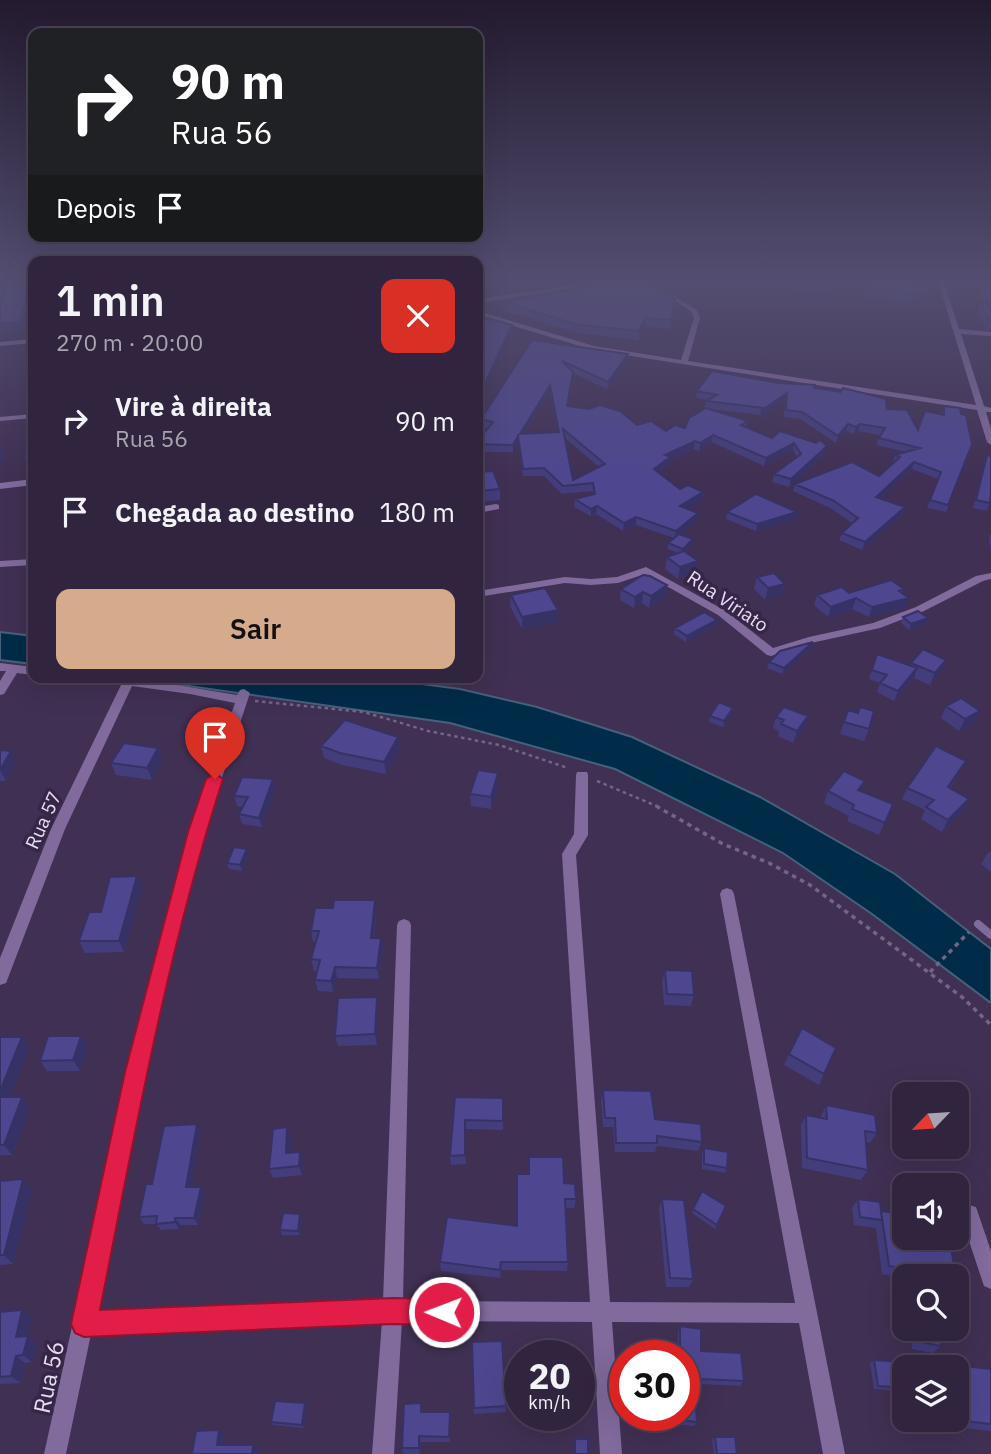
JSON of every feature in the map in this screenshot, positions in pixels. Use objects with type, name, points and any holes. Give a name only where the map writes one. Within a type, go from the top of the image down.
[{"type":"street","points":[[586,346],[991,410]]},
{"type":"street","points":[[684,363],[689,346]]},
{"type":"street","points":[[961,346],[991,442]]},
{"type":"street","points":[[0,419],[28,416]]},
{"type":"street","points":[[0,486],[28,483]]},
{"type":"street","points":[[483,509],[496,507]]},
{"type":"street","points":[[0,565],[28,562]]},
{"type":"street","name":"Rua Viriato","points":[[483,593],[565,580],[618,580],[646,570],[722,613],[771,652],[809,640],[876,626],[920,609],[980,578],[991,576]]},
{"type":"street","points":[[0,691],[6,668],[28,670]]},
{"type":"street","name":"Rua 57","points":[[0,978],[58,829],[128,683]]},
{"type":"street","points":[[143,683],[242,697]]},
{"type":"street","name":"Rua 56","points":[[55,1454],[143,1046],[197,832],[242,697]]},
{"type":"street","points":[[582,775],[581,835],[569,854],[611,1454]]},
{"type":"street","points":[[727,894],[834,1454]]},
{"type":"street","points":[[383,1454],[393,1311],[404,925]]},
{"type":"street","points":[[969,1214],[991,1279]]},
{"type":"street","points":[[84,1324],[393,1311],[806,1313]]},
{"type":"lane","points":[[978,924],[991,935]]},
{"type":"path","points":[[242,697],[364,712],[428,731],[499,745],[649,802],[723,844],[769,863],[810,886],[930,972],[962,997],[991,1025]]},
{"type":"path","points":[[930,972],[978,924]]},
{"type":"water","points":[[0,632],[28,635],[28,663],[0,660]]},
{"type":"water","points":[[167,683],[414,683],[460,689],[537,707],[632,737],[760,797],[895,874],[991,949],[991,1003],[872,914],[783,853],[615,769],[450,723]]},
{"type":"building","points":[[483,346],[502,346],[483,387]]},
{"type":"building","points":[[528,346],[572,346],[628,354],[608,382],[562,361],[573,372],[567,406],[589,409],[600,405],[620,411],[637,425],[651,421],[666,431],[675,425],[685,428],[689,418],[706,408],[748,421],[741,425],[772,438],[780,431],[816,443],[820,440],[827,446],[791,479],[774,474],[801,454],[794,443],[766,458],[713,435],[700,443],[695,441],[665,455],[670,457],[654,469],[680,489],[688,485],[703,492],[680,506],[698,513],[676,531],[636,517],[624,523],[597,506],[591,509],[575,499],[595,494],[593,483],[563,486],[544,468],[523,469],[518,436],[513,445],[483,444],[483,435],[493,422],[483,420],[483,416]],"holes":[[[550,385],[559,432],[520,434]],[[563,429],[605,464],[573,480]]]},
{"type":"building","points":[[712,371],[779,383],[815,385],[814,388],[841,392],[843,388],[886,399],[887,409],[907,410],[918,430],[925,411],[944,415],[944,406],[960,408],[961,414],[966,415],[972,444],[948,505],[930,500],[941,472],[914,462],[876,497],[905,507],[865,542],[842,533],[858,518],[834,501],[795,484],[852,462],[879,476],[900,457],[895,455],[920,448],[879,438],[885,428],[860,424],[856,427],[848,424],[838,436],[802,412],[786,410],[787,393],[761,411],[764,408],[706,401],[717,395],[697,391]]},
{"type":"building","points":[[28,440],[28,458],[24,459]]},
{"type":"building","points":[[987,455],[991,456],[990,503],[976,500]]},
{"type":"building","points":[[493,471],[500,489],[483,491],[483,472]]},
{"type":"building","points":[[756,494],[797,512],[757,524],[727,512]]},
{"type":"building","points":[[679,534],[693,539],[683,549],[668,543]]},
{"type":"building","points":[[684,551],[698,561],[680,567],[667,557]]},
{"type":"building","points":[[774,573],[785,584],[768,588],[757,577]]},
{"type":"building","points":[[643,575],[667,585],[651,596],[643,592],[635,597],[621,589]]},
{"type":"building","points":[[891,580],[904,589],[899,591],[909,598],[872,607],[856,598],[831,607],[817,595],[842,587],[849,593]]},
{"type":"building","points":[[545,588],[558,610],[522,617],[511,595]]},
{"type":"building","points":[[918,611],[928,618],[911,624],[903,617]]},
{"type":"building","points":[[704,612],[717,620],[687,636],[675,628]]},
{"type":"building","points":[[813,642],[784,668],[769,662],[780,651]]},
{"type":"building","points":[[923,649],[946,660],[935,673],[911,663]]},
{"type":"building","points":[[877,654],[917,668],[898,691],[880,683],[887,675],[872,670]]},
{"type":"building","points":[[961,698],[980,711],[965,719],[946,706]]},
{"type":"building","points":[[719,702],[733,708],[724,721],[710,716]]},
{"type":"building","points":[[784,707],[808,716],[797,731],[781,724],[784,720],[776,717]]},
{"type":"building","points":[[860,707],[874,711],[869,729],[844,722],[848,710],[858,713]]},
{"type":"building","points":[[345,720],[398,737],[384,762],[340,753],[321,746]]},
{"type":"building","points":[[124,743],[158,748],[147,768],[111,763]]},
{"type":"building","points":[[936,746],[966,761],[948,787],[969,799],[948,820],[926,807],[934,800],[907,788]]},
{"type":"building","points":[[0,750],[11,751],[0,770]]},
{"type":"building","points":[[478,770],[498,773],[491,797],[470,794]]},
{"type":"building","points":[[844,771],[865,781],[858,790],[893,804],[885,823],[852,809],[854,805],[828,791]]},
{"type":"building","points":[[242,777],[273,779],[259,818],[239,814],[248,797],[234,796]]},
{"type":"building","points":[[234,847],[247,849],[240,865],[227,863]]},
{"type":"building","points":[[137,876],[119,941],[79,941],[89,912],[101,912],[110,877]]},
{"type":"building","points":[[334,900],[375,900],[371,938],[381,938],[377,968],[335,967],[331,981],[315,980],[320,960],[311,959],[319,931],[311,931],[315,908],[333,908]]},
{"type":"building","points":[[665,970],[692,971],[694,995],[667,994]]},
{"type":"building","points":[[377,997],[375,1034],[335,1036],[338,998]]},
{"type":"building","points":[[802,1028],[836,1048],[824,1074],[789,1054]]},
{"type":"building","points":[[48,1036],[81,1036],[73,1060],[40,1061]]},
{"type":"building","points":[[0,1037],[22,1037],[0,1091]]},
{"type":"building","points":[[603,1090],[651,1091],[655,1119],[701,1124],[702,1142],[657,1136],[657,1143],[616,1143],[615,1118],[605,1118]]},
{"type":"building","points":[[0,1097],[22,1097],[4,1145],[0,1145]]},
{"type":"building","points":[[455,1097],[503,1098],[503,1121],[465,1120],[465,1155],[450,1156]]},
{"type":"building","points":[[826,1105],[875,1115],[877,1133],[865,1131],[868,1170],[807,1158],[806,1115],[827,1119]]},
{"type":"building","points":[[197,1124],[186,1187],[201,1187],[194,1218],[175,1218],[175,1222],[156,1224],[157,1216],[139,1217],[146,1184],[152,1184],[164,1126]]},
{"type":"building","points":[[287,1127],[286,1153],[300,1152],[299,1166],[269,1169],[273,1129]]},
{"type":"building","points":[[704,1148],[728,1152],[727,1168],[704,1164]]},
{"type":"building","points":[[529,1157],[563,1157],[564,1183],[575,1184],[576,1199],[565,1199],[568,1262],[501,1262],[500,1270],[440,1262],[447,1217],[517,1226],[517,1174],[529,1174]]},
{"type":"building","points":[[23,1179],[4,1255],[0,1255],[0,1181]]},
{"type":"building","points":[[702,1191],[726,1206],[717,1225],[693,1209]]},
{"type":"building","points":[[662,1199],[684,1200],[693,1279],[670,1278]]},
{"type":"building","points":[[858,1199],[880,1202],[882,1220],[860,1217]]},
{"type":"building","points":[[881,1211],[892,1212],[892,1250],[951,1250],[954,1264],[892,1264],[889,1266]]},
{"type":"building","points":[[283,1213],[300,1214],[298,1231],[280,1230]]},
{"type":"building","points":[[22,1310],[16,1337],[28,1336],[23,1355],[16,1356],[11,1376],[0,1377],[0,1312]]},
{"type":"building","points":[[680,1326],[701,1329],[701,1351],[741,1353],[744,1381],[701,1379],[700,1383],[700,1340],[680,1340]]},
{"type":"building","points":[[502,1341],[504,1406],[474,1408],[472,1342]]},
{"type":"building","points":[[940,1341],[941,1346],[920,1342]]},
{"type":"building","points":[[874,1360],[892,1361],[892,1387],[878,1386]]},
{"type":"building","points":[[969,1367],[991,1369],[991,1424],[969,1422]]},
{"type":"building","points":[[275,1401],[305,1403],[302,1425],[271,1422]]},
{"type":"building","points":[[421,1403],[421,1412],[450,1412],[449,1437],[419,1436],[419,1448],[402,1448],[404,1404]]},
{"type":"building","points":[[219,1430],[217,1445],[253,1445],[252,1454],[192,1454],[196,1431]]},
{"type":"building","points":[[715,1437],[735,1437],[737,1454],[717,1454]]},
{"type":"building","points":[[575,1439],[588,1439],[588,1454],[575,1454]]},
{"type":"route","points":[[215,779],[197,832],[136,1072],[84,1324],[393,1311],[444,1312]]}]
